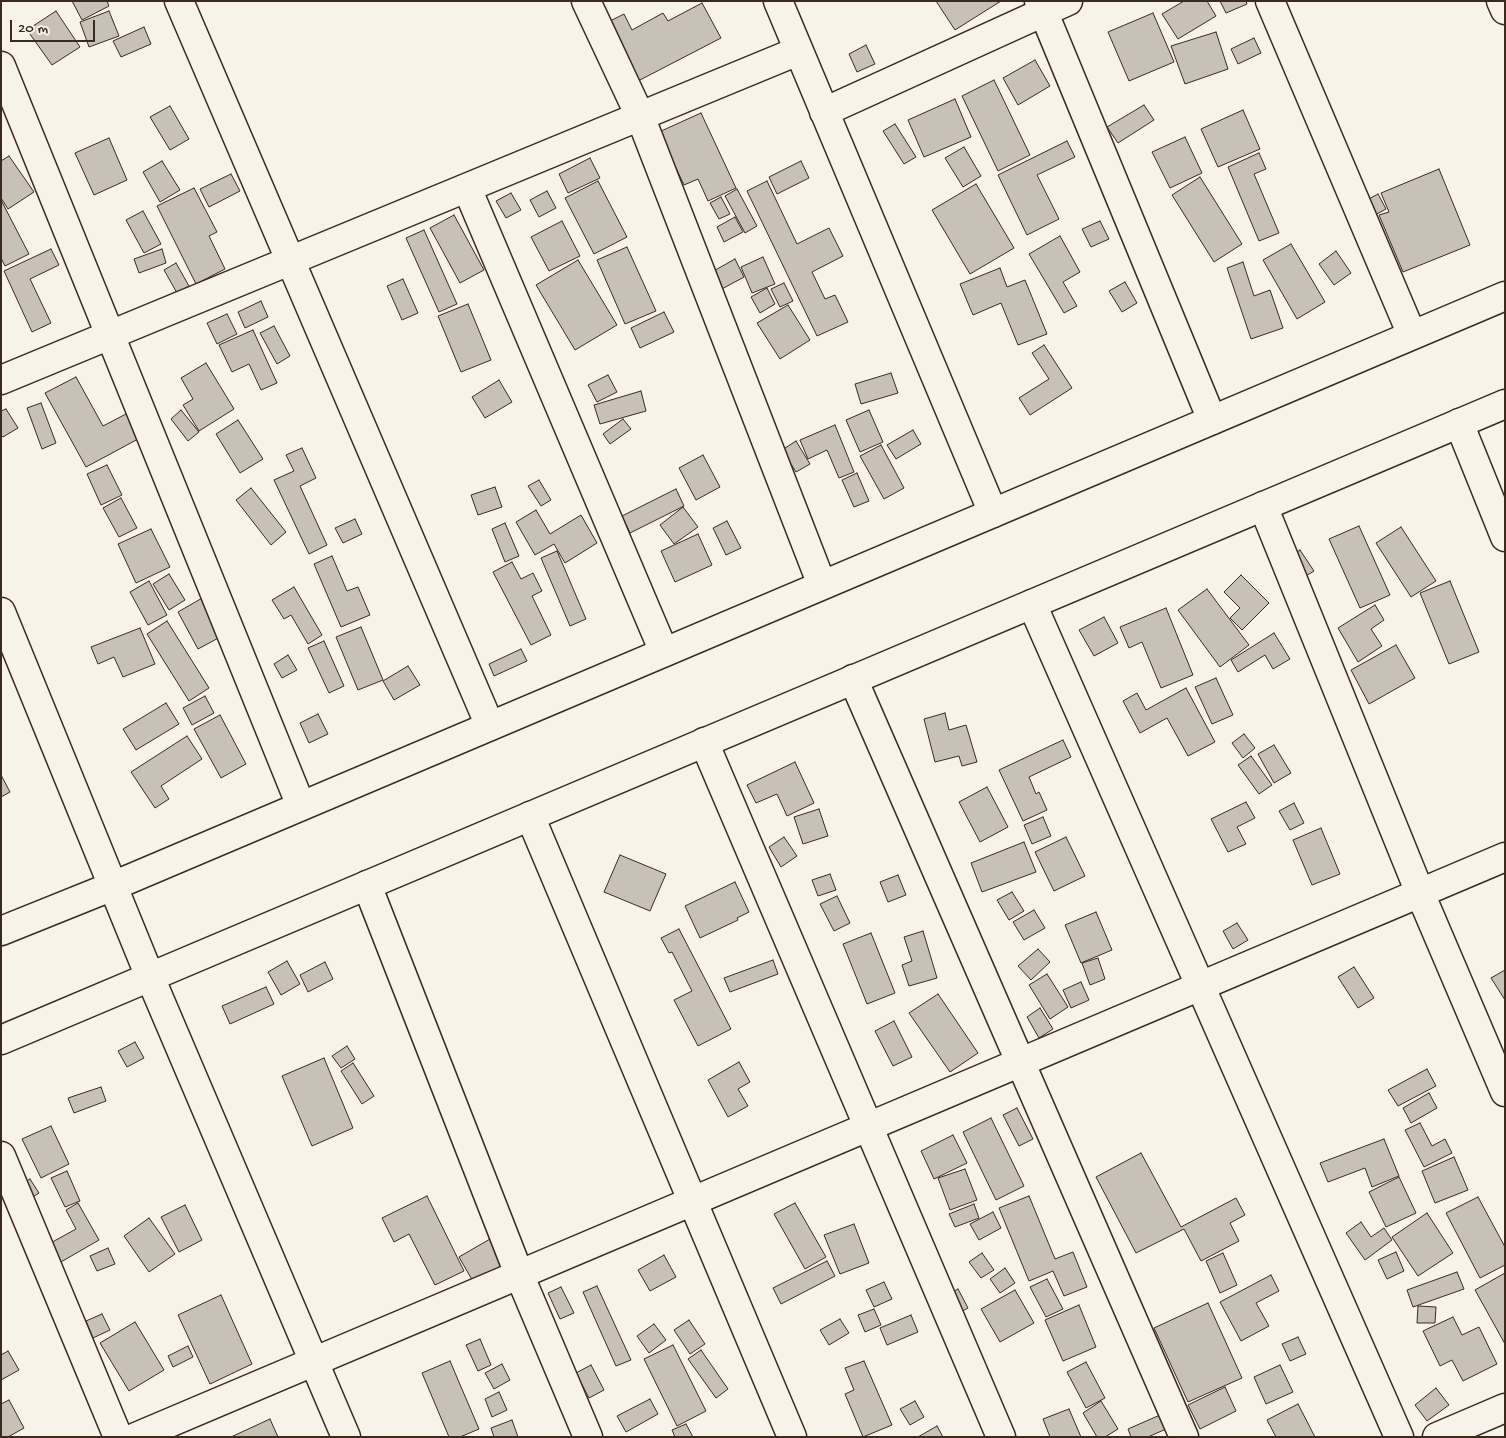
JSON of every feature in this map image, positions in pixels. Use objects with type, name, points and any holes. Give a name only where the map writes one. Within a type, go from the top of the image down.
[{"type":"street","points":[[180,1],[490,726]]},
{"type":"street","points":[[586,1],[640,116],[822,585]]},
{"type":"street","points":[[778,1],[993,513]]},
{"type":"street","points":[[824,112],[1041,6],[1068,1]]},
{"type":"street","points":[[1270,1],[1412,335]]},
{"type":"street","points":[[1501,1],[1505,10]]},
{"type":"street","points":[[1041,6],[1212,420]]},
{"type":"street","points":[[1,380],[798,51]]},
{"type":"street","points":[[1,66],[301,806]]},
{"type":"street","points":[[467,188],[664,652]]},
{"type":"street","points":[[1,931],[113,886],[1505,296]]},
{"type":"street","points":[[1,1040],[1505,404]]},
{"type":"street","points":[[1459,423],[1505,537]]},
{"type":"street","points":[[1263,506],[1420,892],[1505,1092]]},
{"type":"street","points":[[1032,604],[1400,1437]]},
{"type":"street","points":[[1,612],[150,977],[346,1437]]},
{"type":"street","points":[[853,679],[1184,1437]]},
{"type":"street","points":[[704,742],[1000,1437]]},
{"type":"street","points":[[530,816],[792,1437]]},
{"type":"street","points":[[136,1437],[1505,857]]},
{"type":"street","points":[[367,885],[519,1274],[588,1437]]},
{"type":"street","points":[[1,1156],[118,1437]]},
{"type":"street","points":[[1437,1437],[1505,1408]]},
{"type":"building","points":[[72,1],[107,1],[109,6],[82,20]]},
{"type":"building","points":[[936,1],[1001,1],[955,30]]},
{"type":"building","points":[[1184,1],[1207,1],[1216,16],[1178,39],[1162,14]]},
{"type":"building","points":[[1220,1],[1246,1],[1247,4],[1226,13]]},
{"type":"building","points":[[702,3],[721,38],[638,81],[608,22],[624,14],[632,30],[663,13],[668,21]]},
{"type":"building","points":[[56,11],[80,47],[52,65],[27,30]]},
{"type":"building","points":[[109,11],[119,36],[89,47],[80,22]]},
{"type":"building","points":[[1153,13],[1174,62],[1129,81],[1108,32]]},
{"type":"building","points":[[144,27],[151,44],[121,57],[113,41]]},
{"type":"building","points":[[1216,32],[1228,69],[1185,84],[1171,46]]},
{"type":"building","points":[[1254,38],[1261,53],[1238,64],[1231,49]]},
{"type":"building","points":[[866,45],[875,64],[857,72],[849,54]]},
{"type":"building","points":[[1035,60],[1050,86],[1018,105],[1003,78]]},
{"type":"building","points":[[994,80],[1030,155],[998,171],[962,96]]},
{"type":"building","points":[[955,99],[971,137],[924,157],[908,120]]},
{"type":"building","points":[[1144,105],[1154,120],[1118,143],[1107,127]]},
{"type":"building","points":[[170,106],[189,139],[170,150],[150,117]]},
{"type":"building","points":[[1243,110],[1260,149],[1218,167],[1201,129]]},
{"type":"building","points":[[701,113],[736,188],[708,201],[698,179],[684,185],[659,132]]},
{"type":"building","points":[[895,124],[916,157],[904,164],[883,131]]},
{"type":"building","points":[[1185,137],[1202,173],[1170,188],[1152,152]]},
{"type":"building","points":[[109,138],[127,180],[94,195],[75,153]]},
{"type":"building","points":[[1067,141],[1075,157],[1037,175],[1059,219],[1027,235],[998,175]]},
{"type":"building","points":[[964,147],[981,176],[963,187],[945,158]]},
{"type":"building","points":[[1259,153],[1266,169],[1254,174],[1279,233],[1259,241],[1228,167]]},
{"type":"building","points":[[9,156],[34,192],[8,209],[1,198],[1,161]]},
{"type":"building","points":[[590,158],[600,178],[568,193],[559,174]]},
{"type":"building","points":[[162,161],[180,190],[160,202],[143,172]]},
{"type":"building","points":[[801,161],[809,178],[777,194],[769,177]]},
{"type":"building","points":[[1439,169],[1470,245],[1403,272],[1379,215],[1389,212],[1381,193]]},
{"type":"building","points":[[231,174],[240,191],[209,207],[200,189]]},
{"type":"building","points":[[1200,177],[1242,244],[1214,262],[1172,195]]},
{"type":"building","points":[[598,181],[627,237],[594,254],[565,198]]},
{"type":"building","points":[[767,181],[797,244],[829,228],[843,256],[812,272],[825,299],[835,295],[848,322],[817,336],[747,191]]},
{"type":"building","points":[[976,184],[1014,248],[970,274],[932,210]]},
{"type":"building","points":[[194,188],[217,232],[209,236],[225,269],[196,284],[157,206]]},
{"type":"building","points":[[737,189],[757,226],[745,233],[725,196]]},
{"type":"building","points":[[547,191],[556,208],[539,217],[530,200]]},
{"type":"building","points":[[511,193],[521,210],[506,218],[496,201]]},
{"type":"building","points":[[1378,194],[1386,209],[1373,216],[1365,201]]},
{"type":"building","points":[[721,197],[730,214],[719,219],[710,203]]},
{"type":"building","points":[[1,200],[29,254],[5,266],[1,258]]},
{"type":"building","points":[[143,211],[161,244],[144,253],[126,220]]},
{"type":"building","points":[[454,215],[484,270],[460,283],[430,228]]},
{"type":"building","points":[[735,217],[743,232],[724,242],[717,227]]},
{"type":"building","points":[[562,221],[580,256],[549,271],[531,237]]},
{"type":"building","points":[[1100,221],[1109,239],[1091,247],[1082,229]]},
{"type":"building","points":[[424,230],[457,304],[439,312],[406,238]]},
{"type":"building","points":[[1060,236],[1080,272],[1063,282],[1077,306],[1064,313],[1029,254]]},
{"type":"building","points":[[1291,244],[1325,302],[1297,319],[1263,260]]},
{"type":"building","points":[[627,247],[656,311],[625,324],[597,260]]},
{"type":"building","points":[[51,249],[59,265],[30,279],[51,323],[32,332],[4,271]]},
{"type":"building","points":[[162,249],[166,263],[139,273],[134,259]]},
{"type":"building","points":[[1336,251],[1351,273],[1334,285],[1319,264]]},
{"type":"building","points":[[763,257],[775,284],[752,293],[741,267]]},
{"type":"building","points":[[735,259],[744,277],[720,290],[710,273]]},
{"type":"building","points":[[578,260],[617,325],[575,350],[536,285]]},
{"type":"building","points":[[1243,262],[1254,296],[1270,290],[1283,328],[1251,339],[1227,268]]},
{"type":"building","points":[[176,263],[189,286],[177,293],[164,270]]},
{"type":"building","points":[[1000,268],[1007,287],[1025,280],[1047,334],[1018,345],[1001,303],[973,315],[960,284]]},
{"type":"building","points":[[403,279],[418,313],[402,320],[387,286]]},
{"type":"building","points":[[1125,282],[1137,303],[1122,312],[1109,291]]},
{"type":"building","points":[[784,283],[793,301],[780,307],[771,289]]},
{"type":"building","points":[[767,288],[775,304],[760,313],[751,297]]},
{"type":"building","points":[[261,301],[268,317],[245,328],[238,312]]},
{"type":"building","points":[[468,304],[491,360],[461,372],[438,316]]},
{"type":"building","points":[[788,305],[810,340],[780,359],[757,323]]},
{"type":"building","points":[[664,312],[674,332],[640,348],[631,328]]},
{"type":"building","points":[[227,314],[237,334],[217,344],[207,323]]},
{"type":"building","points":[[274,326],[290,356],[277,364],[260,333]]},
{"type":"building","points":[[253,330],[277,383],[261,390],[249,364],[232,372],[219,345]]},
{"type":"building","points":[[1044,345],[1072,388],[1030,415],[1019,398],[1049,379],[1032,353]]},
{"type":"building","points":[[206,363],[234,409],[199,431],[183,405],[193,399],[181,378]]},
{"type":"building","points":[[891,373],[898,393],[861,404],[855,384]]},
{"type":"building","points":[[608,375],[617,392],[597,402],[588,385]]},
{"type":"building","points":[[76,377],[103,426],[126,414],[140,438],[86,467],[45,393]]},
{"type":"building","points":[[499,380],[512,402],[485,418],[472,397]]},
{"type":"building","points":[[641,391],[646,411],[600,424],[594,405]]},
{"type":"building","points":[[41,403],[56,443],[42,449],[27,408]]},
{"type":"building","points":[[6,409],[18,428],[3,437],[1,435],[1,411]]},
{"type":"building","points":[[181,410],[199,432],[188,441],[171,419]]},
{"type":"building","points":[[869,410],[883,442],[860,452],[846,420]]},
{"type":"building","points":[[623,419],[631,429],[610,444],[603,434]]},
{"type":"building","points":[[238,420],[263,459],[240,473],[216,434]]},
{"type":"building","points":[[835,425],[854,472],[839,478],[827,450],[808,459],[800,440]]},
{"type":"building","points":[[913,430],[921,444],[896,459],[887,445]]},
{"type":"building","points":[[796,441],[810,464],[796,472],[782,450]]},
{"type":"building","points":[[881,445],[904,488],[884,499],[860,456]]},
{"type":"building","points":[[302,448],[316,478],[300,486],[327,545],[309,554],[274,480],[294,471],[286,455]]},
{"type":"building","points":[[703,455],[720,487],[696,500],[679,468]]},
{"type":"building","points":[[107,465],[122,495],[101,505],[87,474]]},
{"type":"building","points":[[857,473],[869,501],[854,507],[842,480]]},
{"type":"building","points":[[539,480],[551,500],[541,506],[528,486]]},
{"type":"building","points":[[495,487],[502,507],[478,515],[471,495]]},
{"type":"building","points":[[251,488],[286,532],[271,545],[236,500]]},
{"type":"building","points":[[676,489],[684,506],[630,533],[622,516]]},
{"type":"building","points":[[121,498],[137,528],[119,537],[103,508]]},
{"type":"building","points":[[683,507],[698,527],[674,544],[660,525]]},
{"type":"building","points":[[536,510],[550,534],[581,515],[597,543],[565,563],[554,544],[535,555],[516,522]]},
{"type":"building","points":[[355,519],[362,534],[343,543],[335,528]]},
{"type":"building","points":[[727,521],[741,548],[726,555],[713,528]]},
{"type":"building","points":[[505,523],[519,556],[505,562],[492,529]]},
{"type":"building","points":[[1359,526],[1390,595],[1360,608],[1329,539]]},
{"type":"building","points":[[1401,527],[1436,581],[1411,597],[1376,543]]},
{"type":"building","points":[[151,529],[170,567],[136,583],[118,544]]},
{"type":"building","points":[[698,534],[712,565],[675,582],[661,551]]},
{"type":"building","points":[[1300,550],[1314,571],[1301,579],[1287,559]]},
{"type":"building","points":[[557,551],[586,619],[570,626],[541,558]]},
{"type":"building","points":[[332,556],[347,591],[358,587],[370,615],[341,627],[314,564]]},
{"type":"building","points":[[512,562],[521,579],[533,573],[542,591],[532,596],[551,635],[531,645],[493,572]]},
{"type":"building","points":[[169,574],[185,600],[169,610],[153,584]]},
{"type":"building","points":[[1241,575],[1269,603],[1242,630],[1230,618],[1240,608],[1224,592]]},
{"type":"building","points":[[149,581],[167,615],[148,625],[130,592]]},
{"type":"building","points":[[1450,581],[1479,652],[1449,664],[1420,593]]},
{"type":"building","points":[[294,587],[322,635],[308,644],[291,615],[284,619],[272,600]]},
{"type":"building","points":[[1207,589],[1249,645],[1220,667],[1178,610]]},
{"type":"building","points":[[204,597],[224,635],[198,649],[178,612]]},
{"type":"building","points":[[1375,605],[1384,620],[1371,629],[1382,646],[1358,662],[1338,628]]},
{"type":"building","points":[[1166,608],[1193,675],[1161,688],[1142,642],[1129,648],[1120,627]]},
{"type":"building","points":[[1104,617],[1118,643],[1094,656],[1079,630]]},
{"type":"building","points":[[167,621],[209,688],[189,701],[147,634]]},
{"type":"building","points":[[361,627],[383,680],[358,690],[336,637]]},
{"type":"building","points":[[140,628],[155,664],[123,677],[114,657],[98,664],[91,647]]},
{"type":"building","points":[[1274,633],[1290,659],[1273,669],[1265,655],[1238,672],[1231,660]]},
{"type":"building","points":[[324,641],[344,686],[329,693],[308,648]]},
{"type":"building","points":[[1396,645],[1415,678],[1369,704],[1351,670]]},
{"type":"building","points":[[521,649],[527,661],[494,676],[489,664]]},
{"type":"building","points":[[288,655],[297,670],[282,678],[274,664]]},
{"type":"building","points":[[408,666],[420,685],[394,700],[383,681]]},
{"type":"building","points":[[1216,678],[1233,715],[1212,724],[1195,687]]},
{"type":"building","points":[[1186,688],[1215,742],[1188,756],[1167,718],[1140,733],[1123,701],[1137,693],[1146,710]]},
{"type":"building","points":[[205,696],[214,713],[192,725],[183,708]]},
{"type":"building","points":[[166,703],[179,724],[136,750],[123,729]]},
{"type":"building","points":[[945,713],[949,730],[966,725],[977,762],[962,766],[959,756],[935,762],[924,719]]},
{"type":"building","points":[[318,714],[328,734],[309,743],[300,723]]},
{"type":"building","points":[[220,715],[246,764],[221,778],[194,729]]},
{"type":"building","points":[[1244,734],[1255,748],[1243,758],[1232,743]]},
{"type":"building","points":[[187,736],[202,759],[161,786],[169,799],[155,808],[131,772]]},
{"type":"building","points":[[1063,740],[1071,757],[1029,777],[1036,794],[1039,792],[1047,810],[1023,821],[999,770]]},
{"type":"building","points":[[1274,745],[1291,773],[1274,783],[1258,754]]},
{"type":"building","points":[[1251,756],[1272,785],[1259,794],[1238,765]]},
{"type":"building","points":[[795,762],[814,803],[787,816],[777,794],[756,803],[747,785]]},
{"type":"building","points":[[1,775],[10,792],[1,797]]},
{"type":"building","points":[[987,787],[1008,827],[980,842],[959,802]]},
{"type":"building","points":[[1246,802],[1255,818],[1237,827],[1246,844],[1228,852],[1211,819]]},
{"type":"building","points":[[1294,803],[1304,823],[1290,830],[1279,811]]},
{"type":"building","points":[[819,809],[828,836],[803,844],[794,817]]},
{"type":"building","points":[[1043,817],[1051,836],[1032,844],[1024,825]]},
{"type":"building","points":[[1321,828],[1340,874],[1312,885],[1293,840]]},
{"type":"building","points":[[784,837],[797,856],[781,867],[769,847]]},
{"type":"building","points":[[1066,837],[1085,876],[1054,891],[1035,852]]},
{"type":"building","points":[[1024,842],[1036,872],[982,892],[971,863]]},
{"type":"building","points":[[620,855],[666,874],[650,911],[604,892]]},
{"type":"building","points":[[830,874],[836,890],[818,896],[812,880]]},
{"type":"building","points":[[898,875],[906,895],[888,902],[880,882]]},
{"type":"building","points":[[735,882],[749,912],[737,918],[738,920],[700,938],[685,906]]},
{"type":"building","points":[[1012,892],[1024,911],[1009,920],[997,900]]},
{"type":"building","points":[[837,896],[850,923],[834,931],[820,904]]},
{"type":"building","points":[[1034,910],[1045,928],[1024,940],[1013,922]]},
{"type":"building","points":[[1096,912],[1112,950],[1081,963],[1065,925]]},
{"type":"building","points":[[1237,923],[1248,940],[1233,949],[1223,931]]},
{"type":"building","points":[[679,929],[731,1029],[698,1046],[674,1000],[692,991],[672,952],[669,953],[661,938]]},
{"type":"building","points":[[923,931],[937,978],[909,986],[902,965],[912,961],[904,937]]},
{"type":"building","points":[[871,933],[895,993],[867,1004],[843,944]]},
{"type":"building","points":[[1038,949],[1050,962],[1031,980],[1018,966]]},
{"type":"building","points":[[1098,958],[1105,979],[1090,985],[1082,963]]},
{"type":"building","points":[[773,960],[778,974],[730,992],[724,978]]},
{"type":"building","points":[[287,961],[300,984],[281,995],[268,972]]},
{"type":"building","points":[[325,962],[333,979],[308,992],[300,975]]},
{"type":"building","points":[[1354,967],[1374,998],[1358,1008],[1338,977]]},
{"type":"building","points":[[1505,970],[1505,1000],[1491,978]]},
{"type":"building","points":[[1047,974],[1068,1007],[1050,1019],[1029,985]]},
{"type":"building","points":[[1081,982],[1089,1000],[1071,1008],[1063,990]]},
{"type":"building","points":[[266,987],[274,1004],[230,1024],[222,1006]]},
{"type":"building","points":[[938,994],[978,1053],[950,1072],[909,1013]]},
{"type":"building","points":[[1040,1008],[1053,1029],[1039,1038],[1027,1017]]},
{"type":"building","points":[[894,1021],[912,1057],[893,1066],[875,1031]]},
{"type":"building","points":[[135,1042],[144,1058],[127,1067],[118,1051]]},
{"type":"building","points":[[347,1046],[355,1059],[341,1068],[332,1056]]},
{"type":"building","points":[[324,1058],[353,1128],[312,1146],[282,1076]]},
{"type":"building","points":[[739,1062],[750,1082],[738,1089],[748,1106],[728,1117],[708,1080]]},
{"type":"building","points":[[353,1063],[374,1096],[362,1104],[341,1071]]},
{"type":"building","points":[[1427,1069],[1436,1086],[1398,1106],[1388,1090]]},
{"type":"building","points":[[101,1087],[106,1101],[74,1113],[68,1098]]},
{"type":"building","points":[[1429,1093],[1437,1108],[1411,1123],[1403,1108]]},
{"type":"building","points":[[1017,1108],[1033,1139],[1019,1146],[1003,1115]]},
{"type":"building","points":[[991,1118],[1024,1186],[996,1200],[963,1132]]},
{"type":"building","points":[[1420,1123],[1432,1146],[1445,1139],[1452,1153],[1424,1167],[1405,1130]]},
{"type":"building","points":[[51,1126],[69,1164],[41,1178],[22,1139]]},
{"type":"building","points":[[953,1135],[967,1163],[934,1179],[921,1151]]},
{"type":"building","points":[[1384,1139],[1399,1176],[1372,1187],[1365,1168],[1328,1182],[1320,1163]]},
{"type":"building","points":[[1141,1153],[1181,1227],[1236,1198],[1245,1215],[1230,1223],[1239,1241],[1201,1261],[1184,1229],[1136,1253],[1096,1177]]},
{"type":"building","points":[[1454,1157],[1468,1190],[1435,1203],[1422,1171]]},
{"type":"building","points":[[965,1169],[977,1200],[950,1210],[938,1178]]},
{"type":"building","points":[[67,1171],[80,1201],[65,1207],[51,1178]]},
{"type":"building","points":[[1399,1177],[1416,1213],[1386,1227],[1369,1192]]},
{"type":"building","points":[[30,1179],[39,1193],[20,1205],[12,1190]]},
{"type":"building","points":[[427,1196],[464,1271],[435,1285],[409,1234],[394,1242],[382,1218]]},
{"type":"building","points":[[1029,1196],[1055,1259],[1073,1252],[1087,1287],[1064,1296],[1053,1271],[1029,1281],[999,1208]]},
{"type":"building","points":[[1478,1197],[1505,1247],[1505,1265],[1480,1278],[1446,1213]]},
{"type":"building","points":[[78,1203],[99,1240],[47,1270],[36,1251],[76,1229],[66,1210]]},
{"type":"building","points":[[795,1203],[826,1257],[805,1269],[774,1214]]},
{"type":"building","points":[[974,1204],[979,1218],[955,1227],[949,1214]]},
{"type":"building","points":[[185,1205],[202,1240],[179,1252],[161,1217]]},
{"type":"building","points":[[993,1212],[1001,1228],[979,1240],[970,1224]]},
{"type":"building","points":[[1427,1213],[1453,1253],[1418,1276],[1392,1237]]},
{"type":"building","points":[[149,1218],[175,1254],[149,1272],[124,1236]]},
{"type":"building","points":[[1361,1222],[1371,1237],[1384,1228],[1392,1240],[1365,1260],[1346,1233]]},
{"type":"building","points":[[854,1224],[869,1263],[840,1274],[824,1235]]},
{"type":"building","points":[[490,1239],[506,1268],[475,1285],[459,1257]]},
{"type":"building","points":[[108,1248],[115,1264],[97,1271],[90,1256]]},
{"type":"building","points":[[1396,1252],[1404,1271],[1387,1279],[1378,1260]]},
{"type":"building","points":[[982,1253],[994,1270],[981,1278],[969,1262]]},
{"type":"building","points":[[1223,1253],[1237,1285],[1220,1293],[1206,1261]]},
{"type":"building","points":[[664,1255],[676,1277],[650,1291],[638,1270]]},
{"type":"building","points":[[827,1261],[835,1276],[781,1304],[773,1288]]},
{"type":"building","points":[[1005,1268],[1015,1283],[1000,1293],[990,1279]]},
{"type":"building","points":[[1457,1272],[1464,1289],[1413,1307],[1407,1290]]},
{"type":"building","points":[[1505,1273],[1505,1344],[1475,1290]]},
{"type":"building","points":[[1271,1275],[1279,1291],[1256,1303],[1269,1326],[1241,1341],[1220,1302]]},
{"type":"building","points":[[1047,1279],[1063,1309],[1046,1317],[1030,1287]]},
{"type":"building","points":[[884,1282],[892,1299],[874,1307],[866,1290]]},
{"type":"building","points":[[597,1286],[631,1360],[616,1366],[583,1292]]},
{"type":"building","points":[[561,1287],[574,1313],[560,1319],[548,1293]]},
{"type":"building","points":[[958,1289],[968,1308],[959,1313],[949,1294]]},
{"type":"building","points":[[1015,1290],[1034,1323],[1000,1342],[981,1309]]},
{"type":"building","points":[[221,1295],[252,1364],[210,1384],[178,1315]]},
{"type":"building","points":[[1208,1303],[1242,1378],[1188,1402],[1154,1328]]},
{"type":"building","points":[[1079,1305],[1096,1347],[1063,1361],[1045,1320]]},
{"type":"building","points":[[1418,1306],[1436,1307],[1435,1323],[1417,1323]]},
{"type":"building","points":[[874,1309],[881,1325],[865,1332],[858,1315]]},
{"type":"building","points":[[102,1314],[110,1330],[93,1338],[86,1321]]},
{"type":"building","points":[[911,1315],[918,1332],[887,1345],[880,1328]]},
{"type":"building","points":[[1453,1317],[1462,1335],[1479,1327],[1497,1364],[1463,1381],[1452,1360],[1440,1366],[1423,1331]]},
{"type":"building","points":[[840,1319],[849,1333],[829,1345],[820,1330]]},
{"type":"building","points":[[689,1320],[705,1344],[690,1354],[674,1330]]},
{"type":"building","points":[[135,1322],[164,1370],[129,1391],[100,1343]]},
{"type":"building","points":[[654,1324],[666,1340],[649,1353],[637,1336]]},
{"type":"building","points":[[1298,1337],[1306,1354],[1290,1361],[1282,1344]]},
{"type":"building","points":[[480,1339],[491,1365],[478,1371],[466,1345]]},
{"type":"building","points":[[673,1345],[706,1411],[677,1426],[644,1359]]},
{"type":"building","points":[[188,1346],[193,1357],[173,1367],[168,1356]]},
{"type":"building","points":[[701,1350],[728,1389],[716,1398],[688,1359]]},
{"type":"building","points":[[8,1351],[19,1370],[1,1380],[1,1355]]},
{"type":"building","points":[[450,1361],[479,1429],[460,1437],[449,1437],[422,1373]]},
{"type":"building","points":[[864,1361],[892,1425],[863,1437],[845,1394],[854,1390],[845,1368]]},
{"type":"building","points":[[1086,1362],[1105,1398],[1086,1408],[1067,1372]]},
{"type":"building","points":[[502,1364],[510,1380],[494,1389],[485,1373]]},
{"type":"building","points":[[591,1365],[604,1390],[589,1398],[576,1373]]},
{"type":"building","points":[[1280,1365],[1293,1392],[1266,1404],[1254,1377]]},
{"type":"building","points":[[1225,1387],[1236,1411],[1200,1429],[1188,1405]]},
{"type":"building","points":[[1436,1388],[1449,1405],[1427,1421],[1415,1405]]},
{"type":"building","points":[[499,1392],[507,1410],[492,1417],[485,1399]]},
{"type":"building","points":[[650,1399],[658,1414],[626,1432],[617,1416]]},
{"type":"building","points":[[9,1400],[24,1428],[8,1437],[1,1437],[1,1404]]},
{"type":"building","points":[[915,1401],[924,1417],[910,1425],[900,1409]]},
{"type":"building","points":[[1101,1401],[1118,1429],[1105,1437],[1097,1437],[1083,1413]]},
{"type":"building","points":[[1298,1404],[1315,1437],[1276,1437],[1267,1420]]},
{"type":"building","points":[[1069,1409],[1081,1437],[1050,1437],[1043,1419]]},
{"type":"building","points":[[1160,1415],[1166,1429],[1148,1437],[1131,1437],[1128,1429]]},
{"type":"building","points":[[270,1419],[278,1437],[231,1437]]},
{"type":"building","points":[[512,1420],[518,1437],[494,1437],[491,1428]]},
{"type":"building","points":[[686,1424],[693,1437],[675,1437],[672,1430]]},
{"type":"building","points":[[937,1426],[943,1437],[918,1437]]}]
